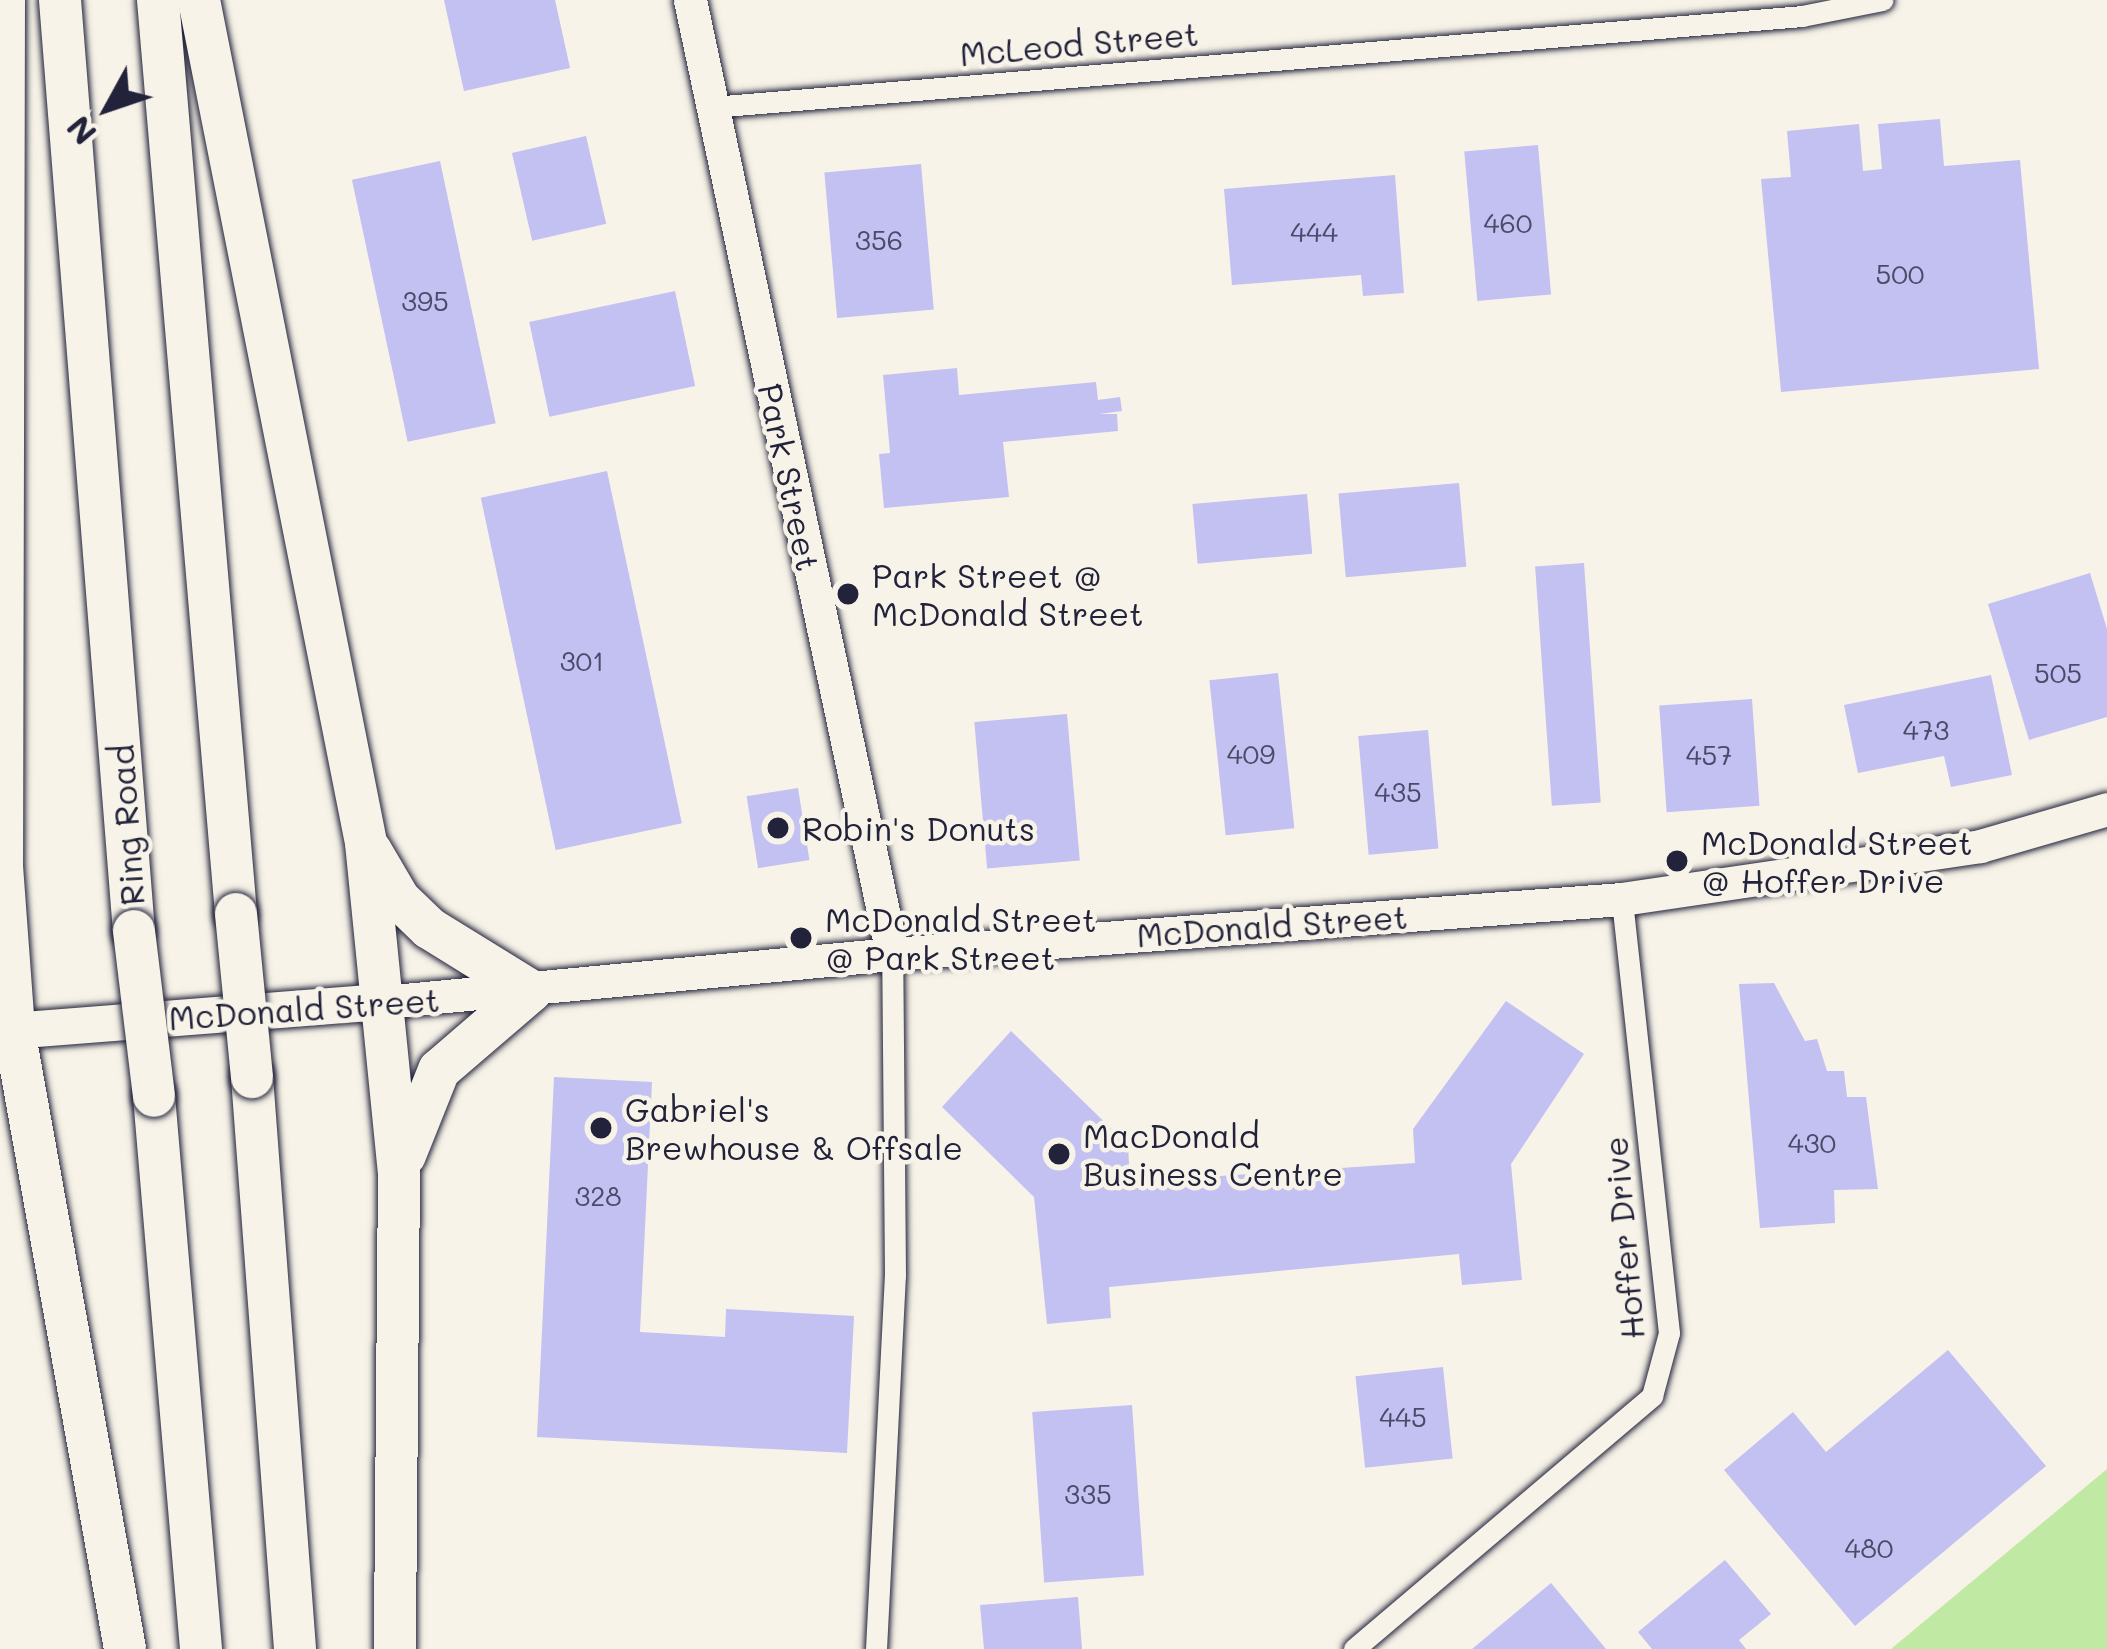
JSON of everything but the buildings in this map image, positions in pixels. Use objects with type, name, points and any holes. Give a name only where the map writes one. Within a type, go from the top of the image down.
[{"type":"highway","points":[[4,0],[1,870],[7,1031],[125,1649]]},
{"type":"highway","name":"Ring Road","points":[[60,0],[134,931],[154,1096],[201,1649]]},
{"type":"highway","points":[[158,0],[252,1077],[295,1649]]},
{"type":"highway","points":[[199,0],[366,843],[400,1173],[395,1649]]},
{"type":"highway","points":[[366,843],[399,899],[429,928],[531,991],[439,1070],[400,1173]]},
{"type":"highway","points":[[0,1127],[38,1187]]},
{"type":"main road","name":"Park Street","points":[[690,0],[892,954]]},
{"type":"main road","name":"McDonald Street","points":[[7,1031],[531,991],[892,954],[1622,899],[1980,846],[2107,809]]},
{"type":"street","name":"McLeod Street","points":[[712,107],[1802,16],[1882,0]]},
{"type":"street","name":"Hoffer Drive","points":[[1354,1649],[1652,1396],[1669,1333],[1622,899]]},
{"type":"street","points":[[877,1649],[895,1275],[892,954]]},
{"type":"green space","points":[[2107,1469],[2107,1649],[1891,1649]]},
{"type":"place","name":"Park Street @ McDonald Street","points":[[848,594]]},
{"type":"place","name":"Robin's Donuts","points":[[778,828]]},
{"type":"place","name":"McDonald Street @ Hoffer Drive","points":[[1677,861]]},
{"type":"place","name":"McDonald Street @ Park Street","points":[[801,938]]},
{"type":"place","name":"Gabriel's Brewhouse & Offsale","points":[[601,1128]]},
{"type":"place","name":"MacDonald Business Centre","points":[[1059,1154]]}]
